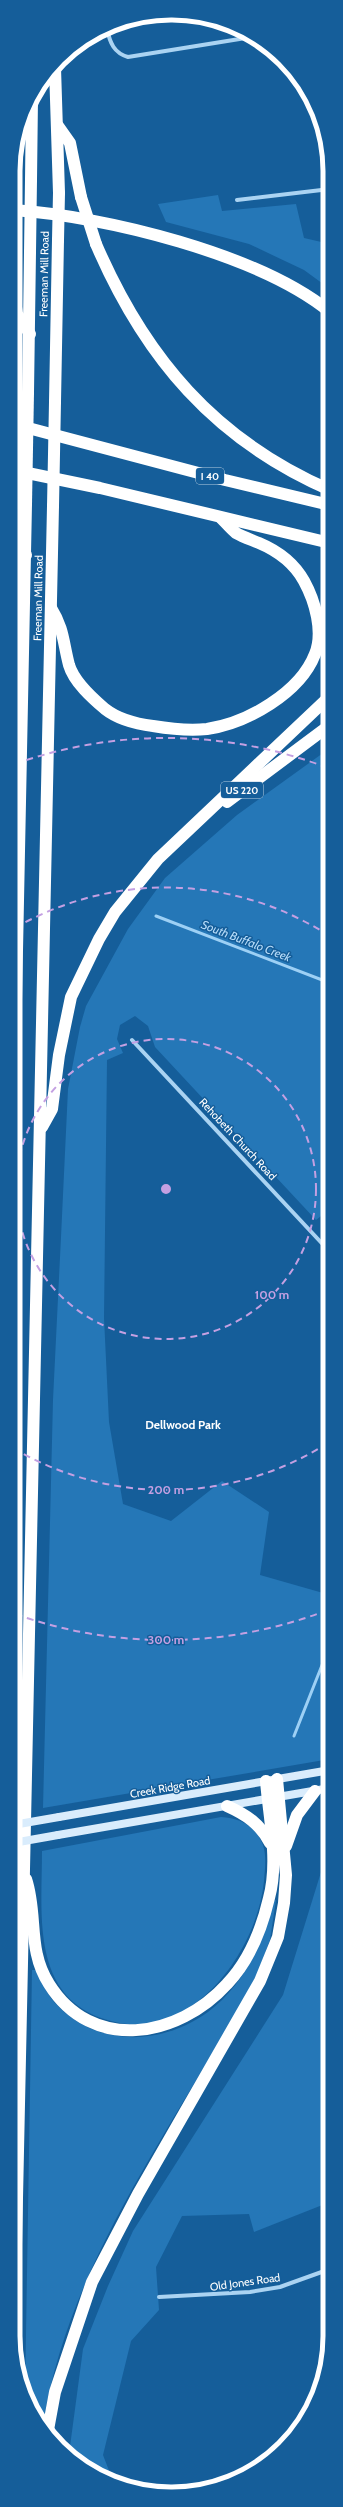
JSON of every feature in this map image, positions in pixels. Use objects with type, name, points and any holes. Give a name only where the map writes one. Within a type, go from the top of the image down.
[{"type":"highway","name":"Freeman Mill Road","points":[[25,1876],[59,193],[55,75]]},
{"type":"highway","name":"Freeman Mill Road","points":[[20,755],[26,555],[32,114]]},
{"type":"highway","points":[[58,126],[70,143],[81,196],[96,244],[121,298],[163,363],[203,407],[240,440],[308,480],[323,487]]},
{"type":"highway","points":[[20,211],[78,218],[172,239],[243,264],[272,277],[323,308]]},
{"type":"highway","points":[[20,319],[30,335]]},
{"type":"highway","name":"I 40","points":[[20,426],[225,480],[323,503]]},
{"type":"highway","points":[[20,471],[100,488],[323,541]]},
{"type":"highway","points":[[51,608],[61,625],[70,667],[79,683],[106,710],[119,717],[168,729],[208,729],[246,717],[264,708],[278,700],[311,664],[316,652],[318,639],[315,607],[304,580],[285,558],[268,547],[237,533],[221,518]]},
{"type":"highway","points":[[20,562],[26,555]]},
{"type":"highway","points":[[158,859],[323,703]]},
{"type":"highway","name":"US 220","points":[[40,1128],[52,1109],[60,1048],[71,997],[99,939],[115,912],[158,859],[250,784],[323,730]]},
{"type":"highway","points":[[25,1876],[31,1894],[33,1939],[39,1964],[61,2002],[87,2020],[106,2028],[138,2031],[155,2029],[187,2015],[228,1984],[253,1944],[270,1897],[274,1865],[272,1846],[272,1780]]},
{"type":"highway","points":[[284,1857],[291,1826],[315,1791]]},
{"type":"highway","points":[[49,2425],[55,2392],[92,2282],[138,2194],[260,1981],[278,1937],[284,1903],[284,1857],[273,1798]]},
{"type":"highway","points":[[227,1806],[252,1819],[260,1827],[272,1846]]},
{"type":"highway","points":[[20,2007],[22,1896],[25,1876]]},
{"type":"main road","name":"Creek Ridge Road","points":[[20,1824],[323,1771]]},
{"type":"main road","points":[[20,1842],[323,1789]]},
{"type":"street","points":[[108,34],[109,41],[115,50],[128,57],[244,38]]},
{"type":"street","points":[[237,200],[323,190]]},
{"type":"street","name":"Rehobeth Church Road","points":[[132,1040],[323,1245]]},
{"type":"street","name":"Old Jones Road","points":[[160,2297],[250,2292],[280,2287],[323,2272]]},
{"type":"shaded area","points":[[218,195],[222,211],[296,204],[304,238],[323,242],[323,284],[304,270],[249,244],[166,222],[158,204]]},
{"type":"shaded area","points":[[323,753],[323,1214],[316,1220],[155,1047],[148,1026],[135,1016],[120,1025],[117,1039],[123,1053],[107,1060],[104,1318],[109,1422],[123,1504],[171,1521],[222,1481],[269,1512],[260,1575],[323,1593],[323,1760],[43,1808],[53,1400],[68,1089],[80,1027],[86,1006],[128,929],[165,878],[237,815]]},
{"type":"shaded area","points":[[221,1817],[238,1820],[252,1828],[262,1842],[265,1853],[264,1881],[259,1908],[248,1936],[234,1962],[215,1986],[193,2005],[168,2018],[140,2024],[111,2021],[85,2010],[66,1995],[54,1975],[46,1952],[42,1928],[42,1851]]},
{"type":"shaded area","points":[[323,1866],[323,2205],[254,2232],[249,2214],[182,2216],[156,2267],[159,2310],[131,2341],[103,2455],[110,2473],[96,2467],[79,2456],[70,2447],[83,2349],[108,2286],[133,2231],[283,1995]]},
{"type":"shaded area","points":[[276,1900],[270,1940],[257,1974],[131,2191],[102,2246],[77,2303],[57,2362],[44,2418],[36,2403],[25,2376],[32,1970],[36,1970],[48,1994],[58,2006],[74,2020],[92,2029],[112,2035],[132,2037],[152,2036],[171,2031],[190,2023],[208,2012],[231,1990],[241,1977],[258,1948],[273,1901]]},
{"type":"waterway","name":"South Buffalo Creek","points":[[156,916],[323,980]]},
{"type":"waterway","points":[[294,1736],[323,1663]]},
{"type":"district","name":"Dellwood Park","points":[[183,1425]]}]
